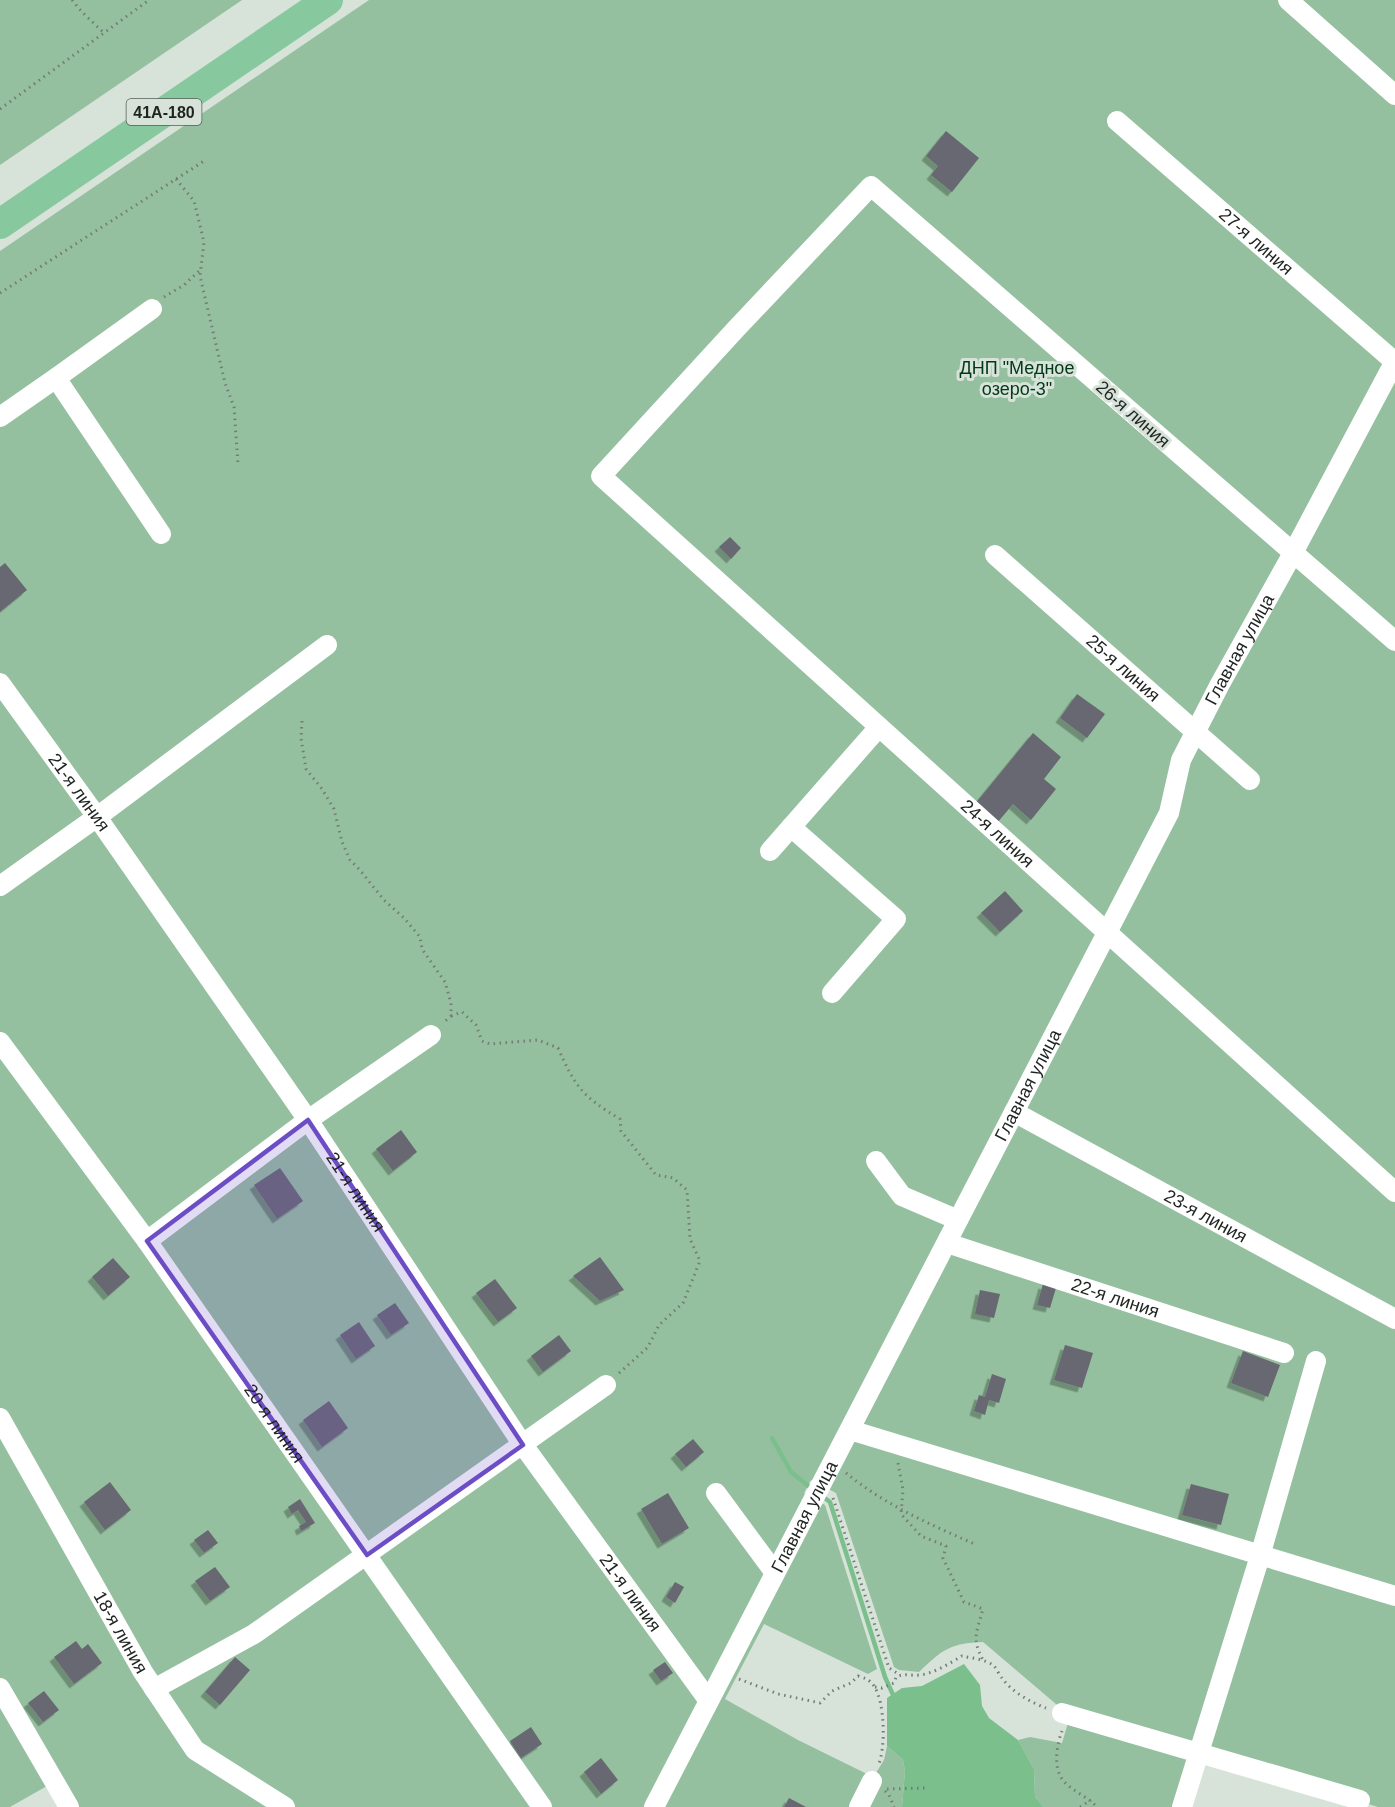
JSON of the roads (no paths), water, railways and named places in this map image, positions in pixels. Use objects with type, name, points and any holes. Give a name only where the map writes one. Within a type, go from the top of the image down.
[{"type":"main road","name":"41А-180","points":[[0,224],[328,0]]},
{"type":"street","points":[[1288,0],[1395,95]]},
{"type":"street","name":"27-я линия","points":[[1117,121],[1395,362]]},
{"type":"street","name":"26-я линия","points":[[601,476],[871,186],[1395,641]]},
{"type":"street","points":[[0,417],[152,309]]},
{"type":"street","name":"Главная улица","points":[[654,1807],[1169,813],[1180,760],[1395,362]]},
{"type":"street","points":[[56,378],[162,534]]},
{"type":"street","name":"24-я линия","points":[[601,476],[1395,1192]]},
{"type":"street","name":"25-я линия","points":[[995,555],[1250,780]]},
{"type":"street","points":[[0,886],[97,817],[327,645]]},
{"type":"street","name":"21-я линия","points":[[0,683],[97,817],[308,1120],[523,1445],[709,1701]]},
{"type":"street","points":[[770,851],[879,727]]},
{"type":"street","points":[[791,827],[896,919],[832,993]]},
{"type":"street","points":[[147,1241],[308,1120],[431,1035]]},
{"type":"street","name":"20-я линия","points":[[0,1042],[147,1241],[542,1807]]},
{"type":"street","name":"23-я линия","points":[[1014,1112],[1395,1319]]},
{"type":"street","points":[[876,1161],[902,1196],[958,1220]]},
{"type":"street","name":"22-я линия","points":[[947,1243],[1284,1353]]},
{"type":"street","points":[[1182,1807],[1260,1556],[1316,1361]]},
{"type":"street","points":[[154,1689],[254,1634],[606,1385]]},
{"type":"street","name":"18-я линия","points":[[0,1418],[143,1672],[195,1750],[285,1807]]},
{"type":"street","points":[[850,1430],[1395,1596]]},
{"type":"street","points":[[716,1493],[775,1573]]},
{"type":"street","points":[[0,1688],[69,1807]]},
{"type":"street","points":[[1065,1714],[1360,1800]]},
{"type":"waterway","points":[[772,1438],[791,1472],[811,1488]]},
{"type":"waterway","points":[[822,1496],[830,1502],[885,1677],[894,1697]]},
{"type":"park label","name":"ДНП \"Медное озеро-3\"","points":[[1017,378]]}]
